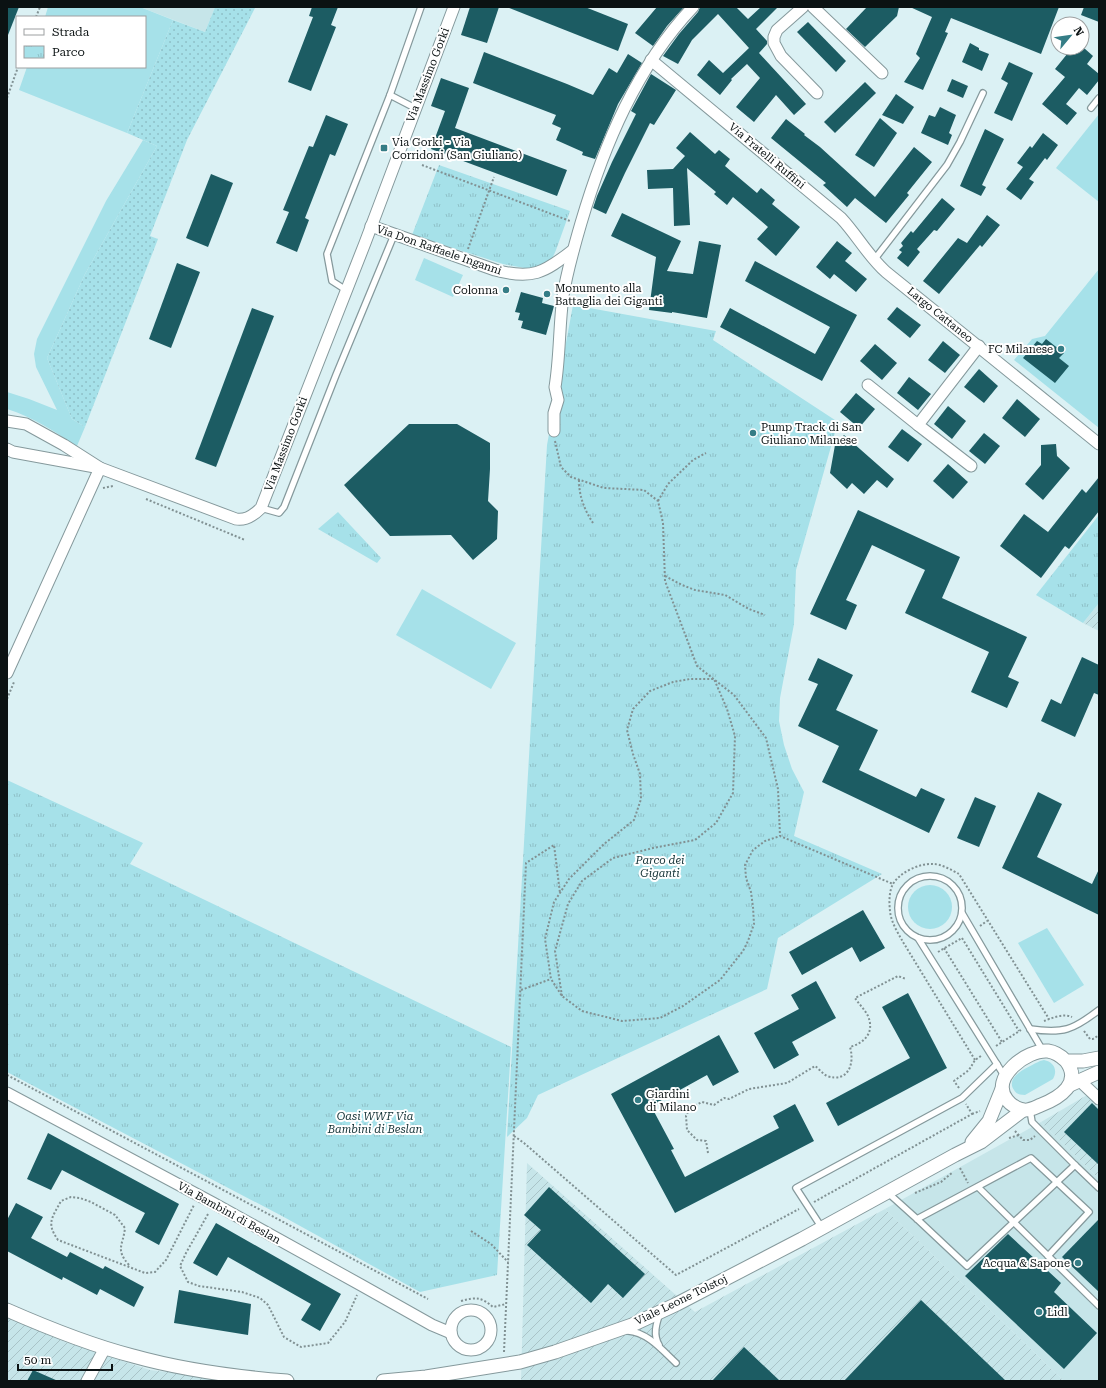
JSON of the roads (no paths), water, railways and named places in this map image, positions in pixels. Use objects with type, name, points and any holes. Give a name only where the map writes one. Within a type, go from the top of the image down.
[{"type":"street","name":"Via Massimo Gorki","points":[[261,508],[371,226],[454,7]]},
{"type":"street","points":[[554,431],[554,413],[558,400],[556,386],[563,298],[573,250],[594,180],[611,136],[651,60],[669,34],[693,7]]},
{"type":"street","points":[[803,7],[777,30],[774,37],[774,43],[781,56],[817,93]]},
{"type":"street","points":[[813,7],[882,73]]},
{"type":"street","name":"Via Fratelli Ruffini","points":[[651,60],[841,218],[874,260]]},
{"type":"street","name":"Via Don Raffaele Inganni","points":[[371,226],[463,259],[511,274],[527,275],[549,268],[573,250]]},
{"type":"street","name":"Largo Cattaneo","points":[[874,260],[886,272],[1099,444]]},
{"type":"street","points":[[918,425],[979,346]]},
{"type":"street","points":[[868,384],[971,466]]},
{"type":"street","points":[[7,421],[26,424],[64,445],[100,468]]},
{"type":"street","points":[[7,450],[20,454],[100,468],[236,520],[244,520],[261,508]]},
{"type":"street","points":[[12,675],[100,468]]},
{"type":"street","points":[[1043,1051],[1056,1054],[1066,1061],[1075,1083],[1099,1099]]},
{"type":"street","name":"Viale Leone Tolstoj","points":[[955,1155],[972,1142],[985,1126],[991,1116],[1010,1069],[1018,1062],[1043,1051]]},
{"type":"street","points":[[1066,1061],[1083,1061],[1099,1058]]},
{"type":"street","name":"Viale Leone Tolstoj","points":[[383,1381],[426,1377],[504,1366],[556,1352],[661,1312],[822,1228],[981,1142],[1026,1109],[1056,1098],[1075,1083],[1099,1072]]},
{"type":"street","points":[[1004,1083],[1004,1096],[1009,1102],[1026,1109]]},
{"type":"street","name":"Via Bambini di Beslan","points":[[7,1093],[213,1203],[432,1325],[451,1333]]},
{"type":"street","points":[[7,1310],[105,1348],[154,1362],[202,1371],[287,1381]]},
{"type":"street","points":[[87,1381],[105,1348]]},
{"type":"lane","points":[[346,290],[332,281],[328,254],[390,95],[421,7]]},
{"type":"lane","points":[[874,260],[947,165],[960,142],[983,93]]},
{"type":"lane","points":[[390,95],[415,108]]},
{"type":"lane","points":[[1091,108],[1099,98]]},
{"type":"lane","points":[[261,508],[279,513],[284,507],[336,375],[394,235]]},
{"type":"lane","points":[[925,876],[935,877],[950,884],[956,890],[962,905],[962,914],[953,930],[946,936],[927,940],[918,938],[909,932],[902,924],[898,904],[901,894],[907,886],[915,880],[925,876]]},
{"type":"lane","points":[[962,914],[1043,1051]]},
{"type":"lane","points":[[918,938],[997,1064],[1004,1083]]},
{"type":"lane","points":[[1030,1030],[1049,1032],[1067,1029],[1099,1010]]},
{"type":"lane","points":[[822,1228],[796,1188],[962,1098],[997,1064]]},
{"type":"lane","points":[[1026,1109],[1032,1122],[1099,1188]]},
{"type":"lane","points":[[918,1219],[1031,1158],[1089,1212],[1048,1256]]},
{"type":"lane","points":[[887,1192],[918,1219],[967,1266],[1075,1165]]},
{"type":"lane","points":[[978,1187],[1099,1306]]},
{"type":"lane","points":[[661,1312],[655,1334],[656,1341],[661,1349]]},
{"type":"lane","points":[[617,1330],[639,1333],[661,1349],[676,1363]]},
{"type":"place","name":"Via Gorki - Via Corridoni (San Giuliano)","points":[[384,148]]},
{"type":"place","name":"Colonna","points":[[506,290]]},
{"type":"place","name":"Monumento alla Battaglia dei Giganti","points":[[547,294]]},
{"type":"place","name":"FC Milanese","points":[[1061,349]]},
{"type":"place","name":"Pump Track di San Giuliano Milanese","points":[[753,433]]},
{"type":"place","name":"Giardini di Milano","points":[[638,1100]]},
{"type":"place","name":"Acqua & Sapone","points":[[1078,1263]]},
{"type":"place","name":"Lidl","points":[[1039,1312]]},
{"type":"park label","name":"Parco dei Giganti","points":[[660,866]]},
{"type":"park label","name":"Oasi WWF Via Bambini di Beslan","points":[[375,1122]]}]
